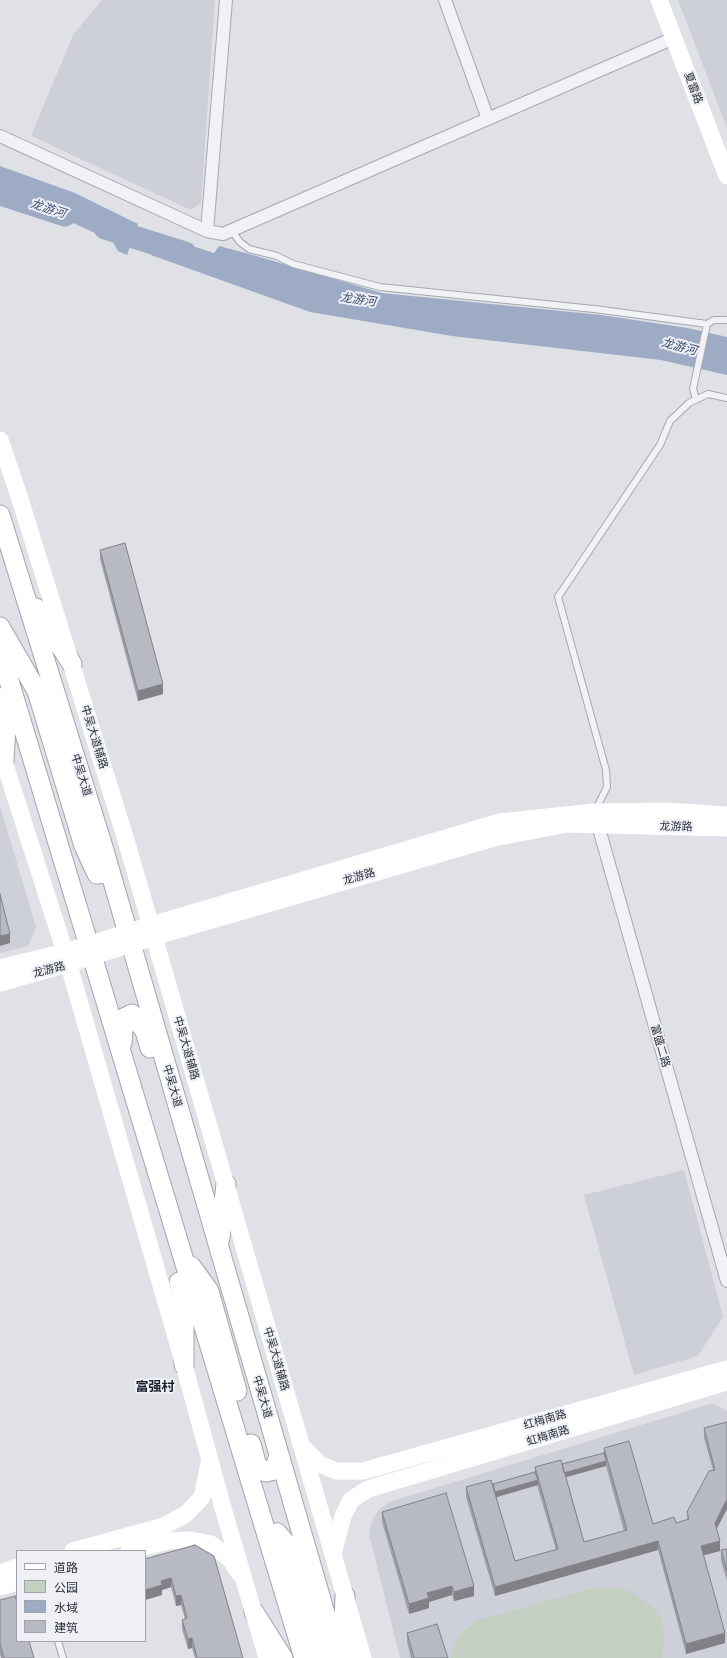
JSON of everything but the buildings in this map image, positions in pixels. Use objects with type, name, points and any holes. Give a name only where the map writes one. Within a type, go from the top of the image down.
[{"type":"main road","name":"夏雷路","points":[[659,0],[727,176]]},
{"type":"main road","name":"中吴大道辅路","points":[[0,440],[19,496],[124,833],[363,1658]]},
{"type":"main road","name":"中吴大道","points":[[0,515],[130,938],[338,1658]]},
{"type":"main road","points":[[0,546],[22,585],[72,664]]},
{"type":"main road","points":[[0,626],[37,691],[84,846],[97,874],[104,872],[103,847]]},
{"type":"main road","points":[[0,651],[304,1658]]},
{"type":"main road","points":[[9,680],[2,754],[66,958],[267,1658]]},
{"type":"main road","name":"龙游路","points":[[0,983],[66,958],[153,931],[494,838],[596,818],[667,811],[727,815]]},
{"type":"main road","name":"龙游路","points":[[596,818],[727,828]]},
{"type":"main road","name":"龙游路","points":[[0,968],[66,958]]},
{"type":"main road","points":[[121,1051],[124,1018],[132,1014],[145,1030],[192,1198],[226,1271]]},
{"type":"main road","points":[[219,1247],[226,1184]]},
{"type":"main road","points":[[170,1216],[176,1268],[184,1304],[184,1365]]},
{"type":"main road","points":[[181,1251],[209,1291],[257,1466],[266,1472],[274,1470],[279,1456]]},
{"type":"main road","name":"红梅南路","points":[[301,1444],[319,1464],[336,1471],[363,1471],[727,1369]]},
{"type":"main road","name":"虹梅南路","points":[[333,1554],[343,1516],[351,1500],[368,1489],[727,1382]]},
{"type":"main road","points":[[132,1550],[166,1533],[202,1497],[210,1462]]},
{"type":"main road","points":[[78,1550],[166,1533],[211,1544],[230,1560],[244,1579]]},
{"type":"main road","points":[[270,1545],[272,1535],[277,1533],[290,1548],[320,1658]]},
{"type":"main road","points":[[0,1573],[16,1567]]},
{"type":"main road","points":[[0,1587],[16,1582]]},
{"type":"main road","points":[[345,1596],[343,1649],[346,1658]]},
{"type":"main road","points":[[254,1612],[283,1658]]},
{"type":"street","points":[[207,231],[226,0]]},
{"type":"street","points":[[445,0],[488,119]]},
{"type":"street","points":[[0,136],[207,231],[223,234],[674,38]]},
{"type":"street","name":"富盛二路","points":[[596,818],[727,1280]]},
{"type":"lane","points":[[231,230],[240,242],[249,249],[277,256],[293,264],[380,287],[594,309],[707,324],[714,320],[727,320]]},
{"type":"lane","points":[[696,400],[693,389],[707,324]]},
{"type":"lane","points":[[596,818],[607,787],[606,770],[558,597],[660,445],[670,421],[689,403],[708,394],[727,398]]},
{"type":"lane","points":[[58,1642],[63,1658]]},
{"type":"shaded area","points":[[102,0],[215,0],[201,203],[191,210],[31,136],[73,35]]},
{"type":"shaded area","points":[[678,0],[727,0],[727,128]]},
{"type":"shaded area","points":[[0,806],[36,927],[28,946],[0,953]]},
{"type":"shaded area","points":[[684,1170],[723,1317],[698,1356],[634,1375],[584,1195]]},
{"type":"shaded area","points":[[713,1403],[727,1411],[727,1658],[400,1658],[369,1534],[372,1520],[378,1511],[389,1502]]},
{"type":"green space","points":[[597,1587],[622,1588],[636,1594],[655,1609],[661,1619],[664,1631],[662,1658],[451,1658],[455,1644],[461,1633],[478,1620]]},
{"type":"water","points":[[0,166],[75,193],[138,224],[127,255],[118,251],[112,241],[0,190]]},
{"type":"water","points":[[159,235],[214,253],[219,246],[382,293],[601,315],[688,328],[727,337],[727,375],[661,360],[452,336],[310,312],[151,255]]},
{"type":"waterway","name":"龙游河","points":[[0,194],[65,215]]},
{"type":"waterway","name":"龙游河","points":[[105,228],[185,253]]},
{"type":"district","name":"富强村","points":[[155,1387]]}]
